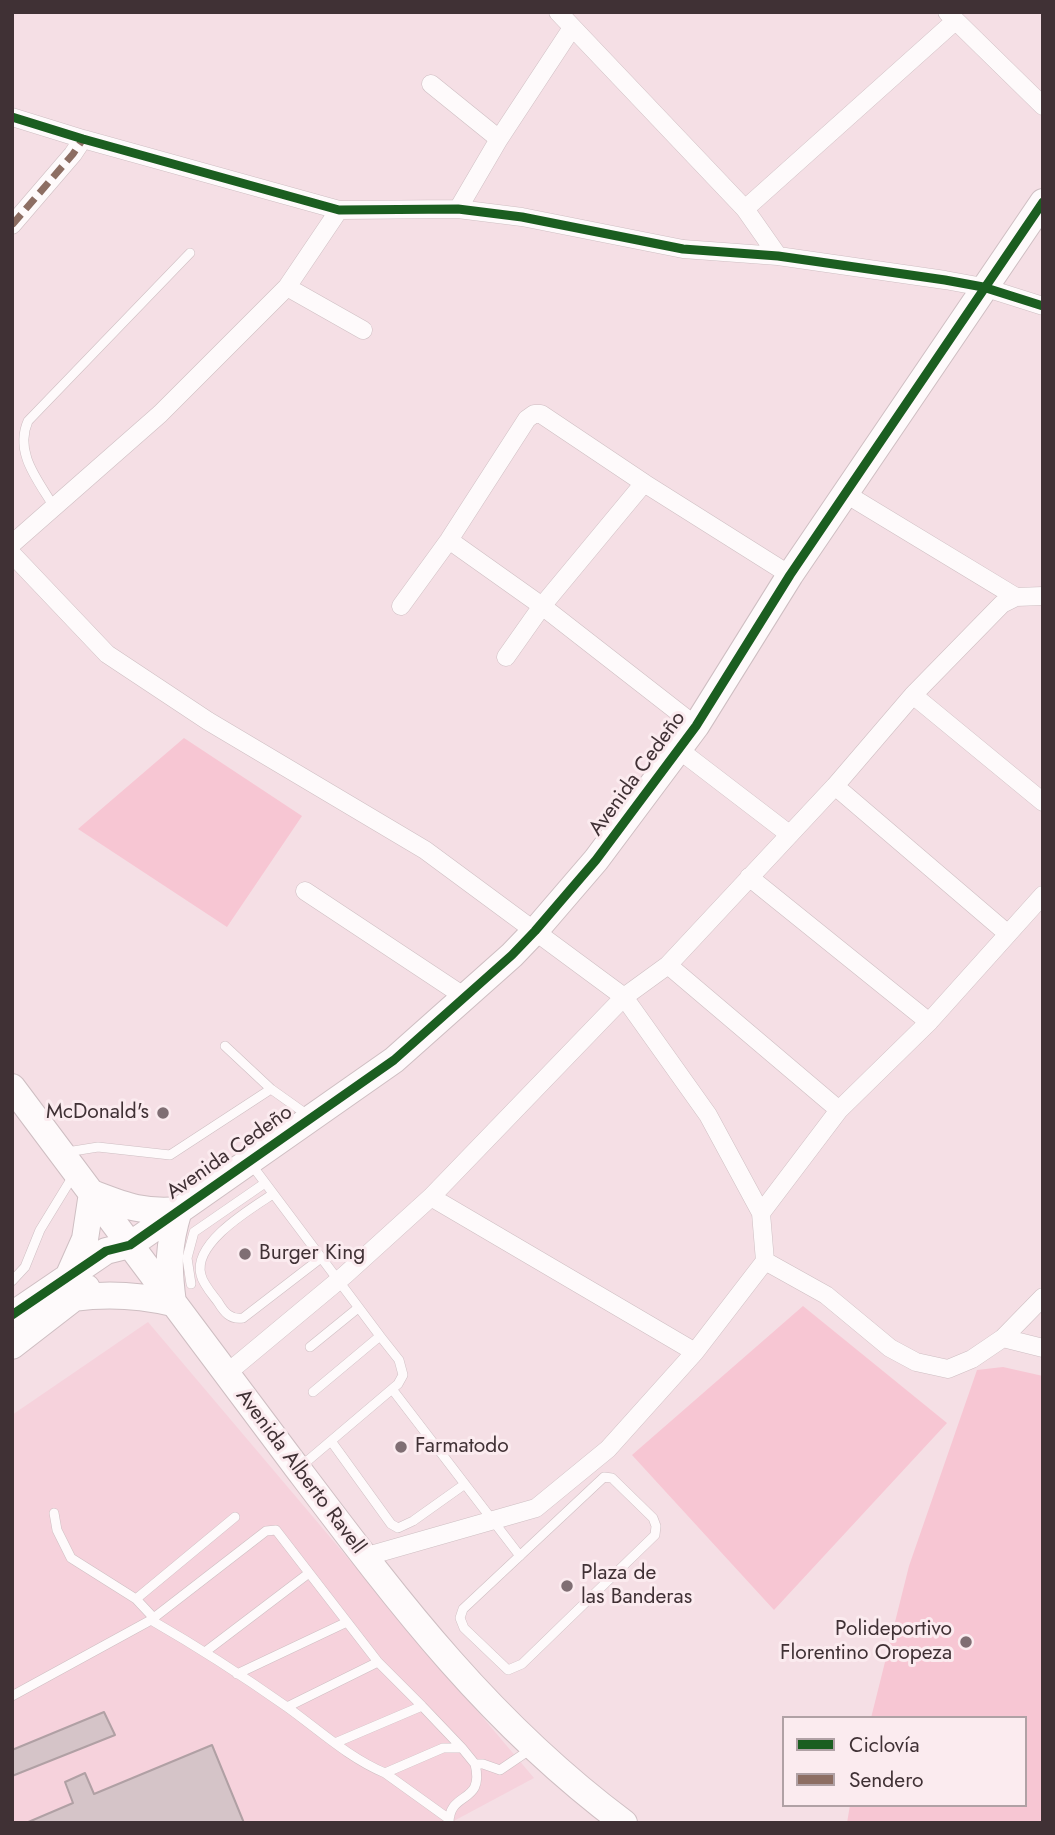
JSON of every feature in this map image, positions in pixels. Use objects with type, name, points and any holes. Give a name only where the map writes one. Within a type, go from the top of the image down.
[{"type":"street","points":[[558,12],[745,209],[779,256]]},
{"type":"street","points":[[745,209],[951,17],[1043,106]]},
{"type":"street","points":[[458,209],[499,139],[572,28]]},
{"type":"street","points":[[431,84],[499,139]]},
{"type":"street","points":[[12,117],[339,210],[458,209],[522,217],[683,249],[779,256],[983,287],[1043,306]]},
{"type":"street","points":[[12,225],[74,154],[83,139]]},
{"type":"street","name":"Avenida Cedeño","points":[[71,1288],[106,1251],[130,1245],[394,1060],[512,955],[535,931],[596,860],[696,726],[790,575],[1043,202]]},
{"type":"street","points":[[12,544],[160,414],[286,287],[339,210]]},
{"type":"street","points":[[286,287],[363,331]]},
{"type":"street","points":[[401,606],[449,540],[527,419],[534,414],[541,414],[790,575]]},
{"type":"street","points":[[506,657],[542,606],[644,483]]},
{"type":"street","points":[[846,494],[1016,597]]},
{"type":"street","points":[[449,540],[542,606],[696,726]]},
{"type":"street","points":[[12,554],[107,654],[208,721],[425,849],[624,997],[708,1115],[761,1213],[765,1261],[695,1352],[608,1449],[536,1508],[364,1557]]},
{"type":"street","points":[[226,1374],[338,1281],[431,1197],[624,997],[668,965],[835,786],[913,695],[1002,604],[1016,597],[1043,596]]},
{"type":"street","points":[[913,695],[1043,802]]},
{"type":"street","points":[[678,749],[789,834]]},
{"type":"street","points":[[835,786],[1008,934]]},
{"type":"street","points":[[749,877],[929,1022]]},
{"type":"street","points":[[305,891],[465,997]]},
{"type":"street","points":[[761,1213],[839,1110],[929,1022],[1043,895]]},
{"type":"street","points":[[668,965],[839,1110]]},
{"type":"street","name":"Avenida Alberto Ravell","points":[[12,1087],[364,1557],[443,1655],[532,1748],[624,1823]]},
{"type":"street","points":[[12,1315],[71,1288],[92,1295],[130,1295],[173,1303],[169,1267],[171,1237],[179,1210],[156,1212],[133,1209],[92,1193],[85,1240],[71,1288],[12,1346]]},
{"type":"street","points":[[431,1197],[695,1352]]},
{"type":"street","points":[[765,1261],[826,1295],[890,1348],[916,1362],[948,1369],[972,1359],[1003,1338],[1043,1297]]},
{"type":"street","points":[[1003,1338],[1043,1348]]},
{"type":"lane","points":[[54,508],[25,455],[22,437],[28,421],[190,253]]},
{"type":"lane","points":[[225,1046],[271,1089],[311,1118]]},
{"type":"lane","points":[[12,1280],[25,1267],[69,1162],[98,1147],[170,1155],[271,1089]]},
{"type":"lane","points":[[249,1161],[399,1360],[403,1375],[392,1389],[298,1469]]},
{"type":"lane","points":[[191,1284],[187,1258],[194,1232],[265,1183]]},
{"type":"lane","points":[[273,1194],[230,1223],[212,1242],[204,1256],[200,1267],[201,1276],[220,1306],[229,1316],[243,1318],[321,1258]]},
{"type":"lane","points":[[310,1347],[358,1308]]},
{"type":"lane","points":[[313,1392],[380,1336]]},
{"type":"lane","points":[[392,1389],[520,1556]]},
{"type":"lane","points":[[331,1441],[391,1524],[398,1528],[414,1521],[465,1484]]},
{"type":"lane","points":[[604,1476],[612,1478],[653,1518],[656,1526],[654,1535],[541,1646],[522,1664],[508,1670],[464,1628],[460,1618],[463,1609],[520,1556],[604,1476]]},
{"type":"lane","points":[[54,1513],[57,1530],[71,1558],[136,1599],[151,1615],[151,1620]]},
{"type":"lane","points":[[136,1599],[235,1517]]},
{"type":"lane","points":[[12,1696],[151,1620],[271,1529],[276,1530],[378,1662],[475,1764],[477,1785],[455,1804],[449,1821],[385,1773],[367,1766],[287,1707],[205,1652],[151,1620]]},
{"type":"lane","points":[[205,1652],[309,1573]]},
{"type":"lane","points":[[237,1674],[347,1622]]},
{"type":"lane","points":[[287,1707],[378,1662]]},
{"type":"lane","points":[[335,1743],[422,1706]]},
{"type":"lane","points":[[385,1773],[443,1748],[462,1748]]},
{"type":"lane","points":[[475,1764],[500,1770],[532,1748]]},
{"type":"shaded area","points":[[184,738],[302,816],[227,927],[78,829]]},
{"type":"shaded area","points":[[803,1306],[947,1423],[774,1610],[632,1455]]},
{"type":"shaded area","points":[[148,1322],[534,1778],[450,1823],[12,1823],[12,1415]]},
{"type":"shaded area","name":"Polideportivo Florentino Oropeza","points":[[1003,1367],[1043,1376],[1043,1823],[847,1823],[850,1807],[1027,1807],[1027,1716],[872,1716],[909,1566],[977,1370]]},
{"type":"building","points":[[104,1712],[115,1735],[12,1776],[12,1750]]},
{"type":"building","points":[[212,1745],[244,1823],[26,1823],[73,1803],[65,1782],[85,1773],[94,1794]]},
{"type":"marked path","points":[[12,225],[83,139]]},
{"type":"cycle path","points":[[12,117],[339,210],[458,209],[522,217],[683,249],[778,256],[945,280],[983,287],[1043,306]]},
{"type":"cycle path","points":[[12,1315],[106,1251],[130,1245],[394,1060],[512,955],[535,931],[596,860],[696,726],[790,575],[1043,202]]},
{"type":"place","name":"McDonald's","points":[[163,1113]]},
{"type":"place","name":"Burger King","points":[[245,1254]]},
{"type":"place","name":"Farmatodo","points":[[401,1447]]},
{"type":"place","name":"Plaza de las Banderas","points":[[567,1586]]},
{"type":"place","name":"Polideportivo Florentino Oropeza","points":[[966,1642]]}]
